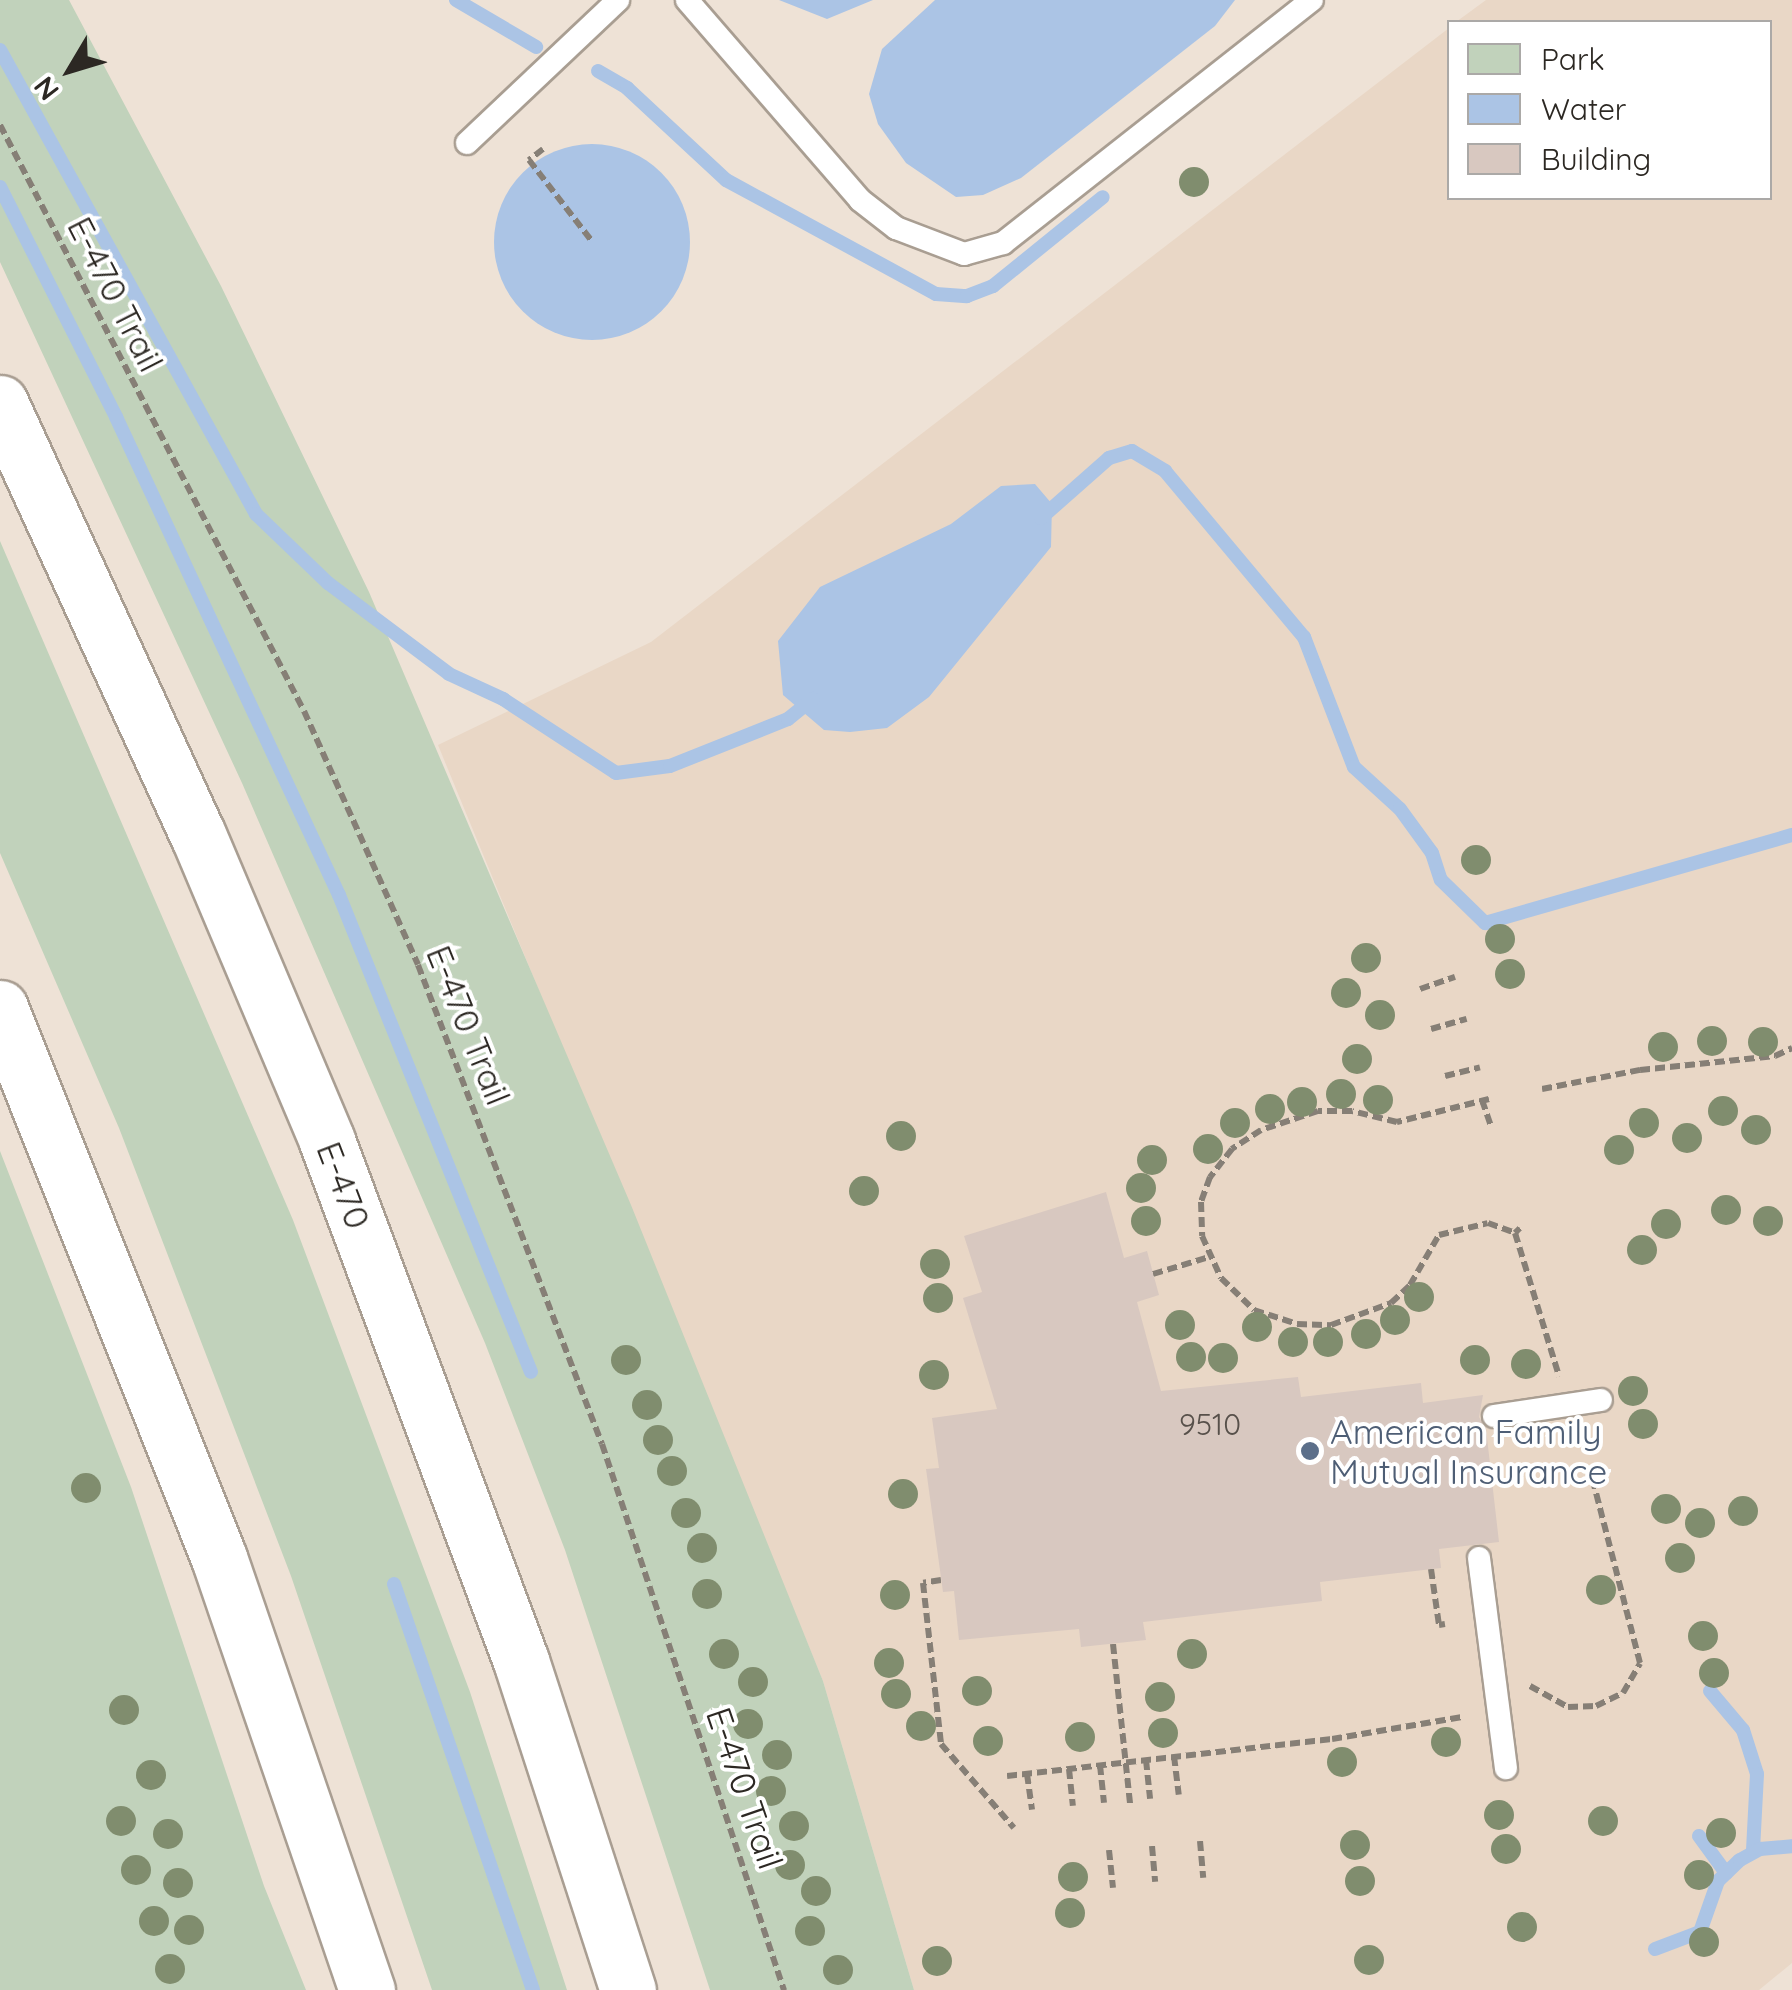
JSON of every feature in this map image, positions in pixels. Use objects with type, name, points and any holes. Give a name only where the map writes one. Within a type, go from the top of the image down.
[{"type":"highway","name":"E-470","points":[[0,403],[176,783],[327,1141],[514,1643],[628,1990]]},
{"type":"highway","points":[[0,1008],[219,1558],[367,1990]]},
{"type":"lane","points":[[468,142],[618,0]]},
{"type":"lane","points":[[688,0],[860,200],[896,228],[964,254],[1004,243],[1312,0]]},
{"type":"lane","points":[[1494,1416],[1600,1400]]},
{"type":"lane","points":[[1479,1558],[1506,1768]]},
{"type":"path","name":"E-470 Trail","points":[[0,125],[304,710],[418,964],[590,1408],[784,1990]]},
{"type":"path","points":[[543,149],[529,160],[591,240]]},
{"type":"path","points":[[1420,989],[1455,978]]},
{"type":"path","points":[[1431,1029],[1467,1019]]},
{"type":"path","points":[[1542,1088],[1702,1061],[1775,1056],[1792,1048]]},
{"type":"path","points":[[1445,1076],[1480,1067]]},
{"type":"path","points":[[1491,1126],[1486,1100],[1397,1122],[1318,1111],[1252,1135],[1224,1156],[1205,1189],[1200,1224],[1209,1257],[1235,1294],[1264,1316],[1330,1325],[1391,1303],[1410,1285],[1439,1235],[1488,1223],[1518,1230],[1562,1383]]},
{"type":"path","points":[[1152,1274],[1209,1257]]},
{"type":"path","points":[[1525,1689],[1529,1686],[1568,1707],[1596,1706],[1622,1693],[1640,1662],[1594,1485]]},
{"type":"path","points":[[1431,1569],[1439,1625],[1445,1624]]},
{"type":"path","points":[[941,1580],[924,1582],[941,1744],[954,1766],[1014,1828]]},
{"type":"path","points":[[1113,1644],[1130,1804]]},
{"type":"path","points":[[1007,1776],[1462,1717]]},
{"type":"path","points":[[1174,1756],[1179,1796]]},
{"type":"path","points":[[1146,1760],[1150,1799]]},
{"type":"path","points":[[1100,1765],[1104,1803]]},
{"type":"path","points":[[1069,1769],[1073,1806]]},
{"type":"path","points":[[1027,1774],[1032,1810]]},
{"type":"path","points":[[1200,1841],[1203,1878]]},
{"type":"path","points":[[1152,1846],[1155,1882]]},
{"type":"path","points":[[1109,1850],[1114,1888]]},
{"type":"shaded area","points":[[1486,0],[1792,0],[1792,1963],[1759,1990],[914,1990],[823,1681],[438,745],[651,642],[1447,30],[1447,200],[1772,200],[1772,20],[1459,20]]},
{"type":"green space","points":[[0,0],[69,0],[221,286],[369,592],[631,1205],[823,1681],[914,1990],[710,1990],[565,1550],[485,1343],[242,783],[0,262]]},
{"type":"green space","points":[[0,541],[293,1220],[470,1692],[567,1990],[432,1990],[291,1576],[119,1128],[0,853]]},
{"type":"green space","points":[[0,1151],[131,1487],[264,1886],[306,1990],[0,1990]]},
{"type":"water","points":[[779,0],[873,0],[827,19]]},
{"type":"water","points":[[935,0],[1235,0],[1215,26],[1021,178],[983,195],[956,197],[906,163],[878,124],[869,94],[882,49]]},
{"type":"water","points":[[592,144],[629,152],[661,173],[682,205],[690,242],[682,279],[661,311],[629,332],[592,340],[555,332],[523,311],[502,279],[494,242],[502,205],[523,173],[555,152]]},
{"type":"water","points":[[1035,484],[1052,504],[1051,547],[929,697],[887,728],[850,732],[824,730],[783,695],[778,641],[820,587],[951,524],[1001,486]]},
{"type":"building","points":[[1106,1192],[1124,1258],[1147,1251],[1159,1295],[1137,1302],[1161,1391],[1298,1377],[1301,1397],[1421,1383],[1423,1403],[1483,1395],[1479,1417],[1486,1429],[1499,1542],[1439,1549],[1441,1568],[1320,1582],[1322,1601],[1143,1622],[1146,1640],[1081,1647],[1079,1629],[959,1640],[954,1591],[943,1592],[926,1469],[939,1468],[932,1418],[997,1409],[963,1298],[982,1292],[964,1236]]},
{"type":"waterway","points":[[456,0],[536,47]]},
{"type":"waterway","points":[[0,50],[256,514],[328,583],[449,674],[503,699],[616,773],[670,766],[788,719],[813,699]]},
{"type":"waterway","points":[[598,71],[627,88],[726,180],[936,294],[967,296],[993,286],[1103,197]]},
{"type":"waterway","points":[[0,187],[116,417],[339,895],[531,1372]]},
{"type":"waterway","points":[[1041,518],[1109,458],[1132,451],[1165,471],[1304,637],[1354,767],[1400,809],[1432,853],[1441,880],[1485,923],[1792,835]]},
{"type":"waterway","points":[[394,1584],[533,1990]]},
{"type":"waterway","points":[[1710,1691],[1743,1730],[1757,1774],[1753,1851]]},
{"type":"waterway","points":[[1699,1836],[1726,1873]]},
{"type":"waterway","points":[[1655,1949],[1700,1932],[1718,1881],[1740,1860],[1760,1849],[1792,1846]]},
{"type":"place","name":"American Family Mutual Insurance","points":[[1310,1451]]}]
